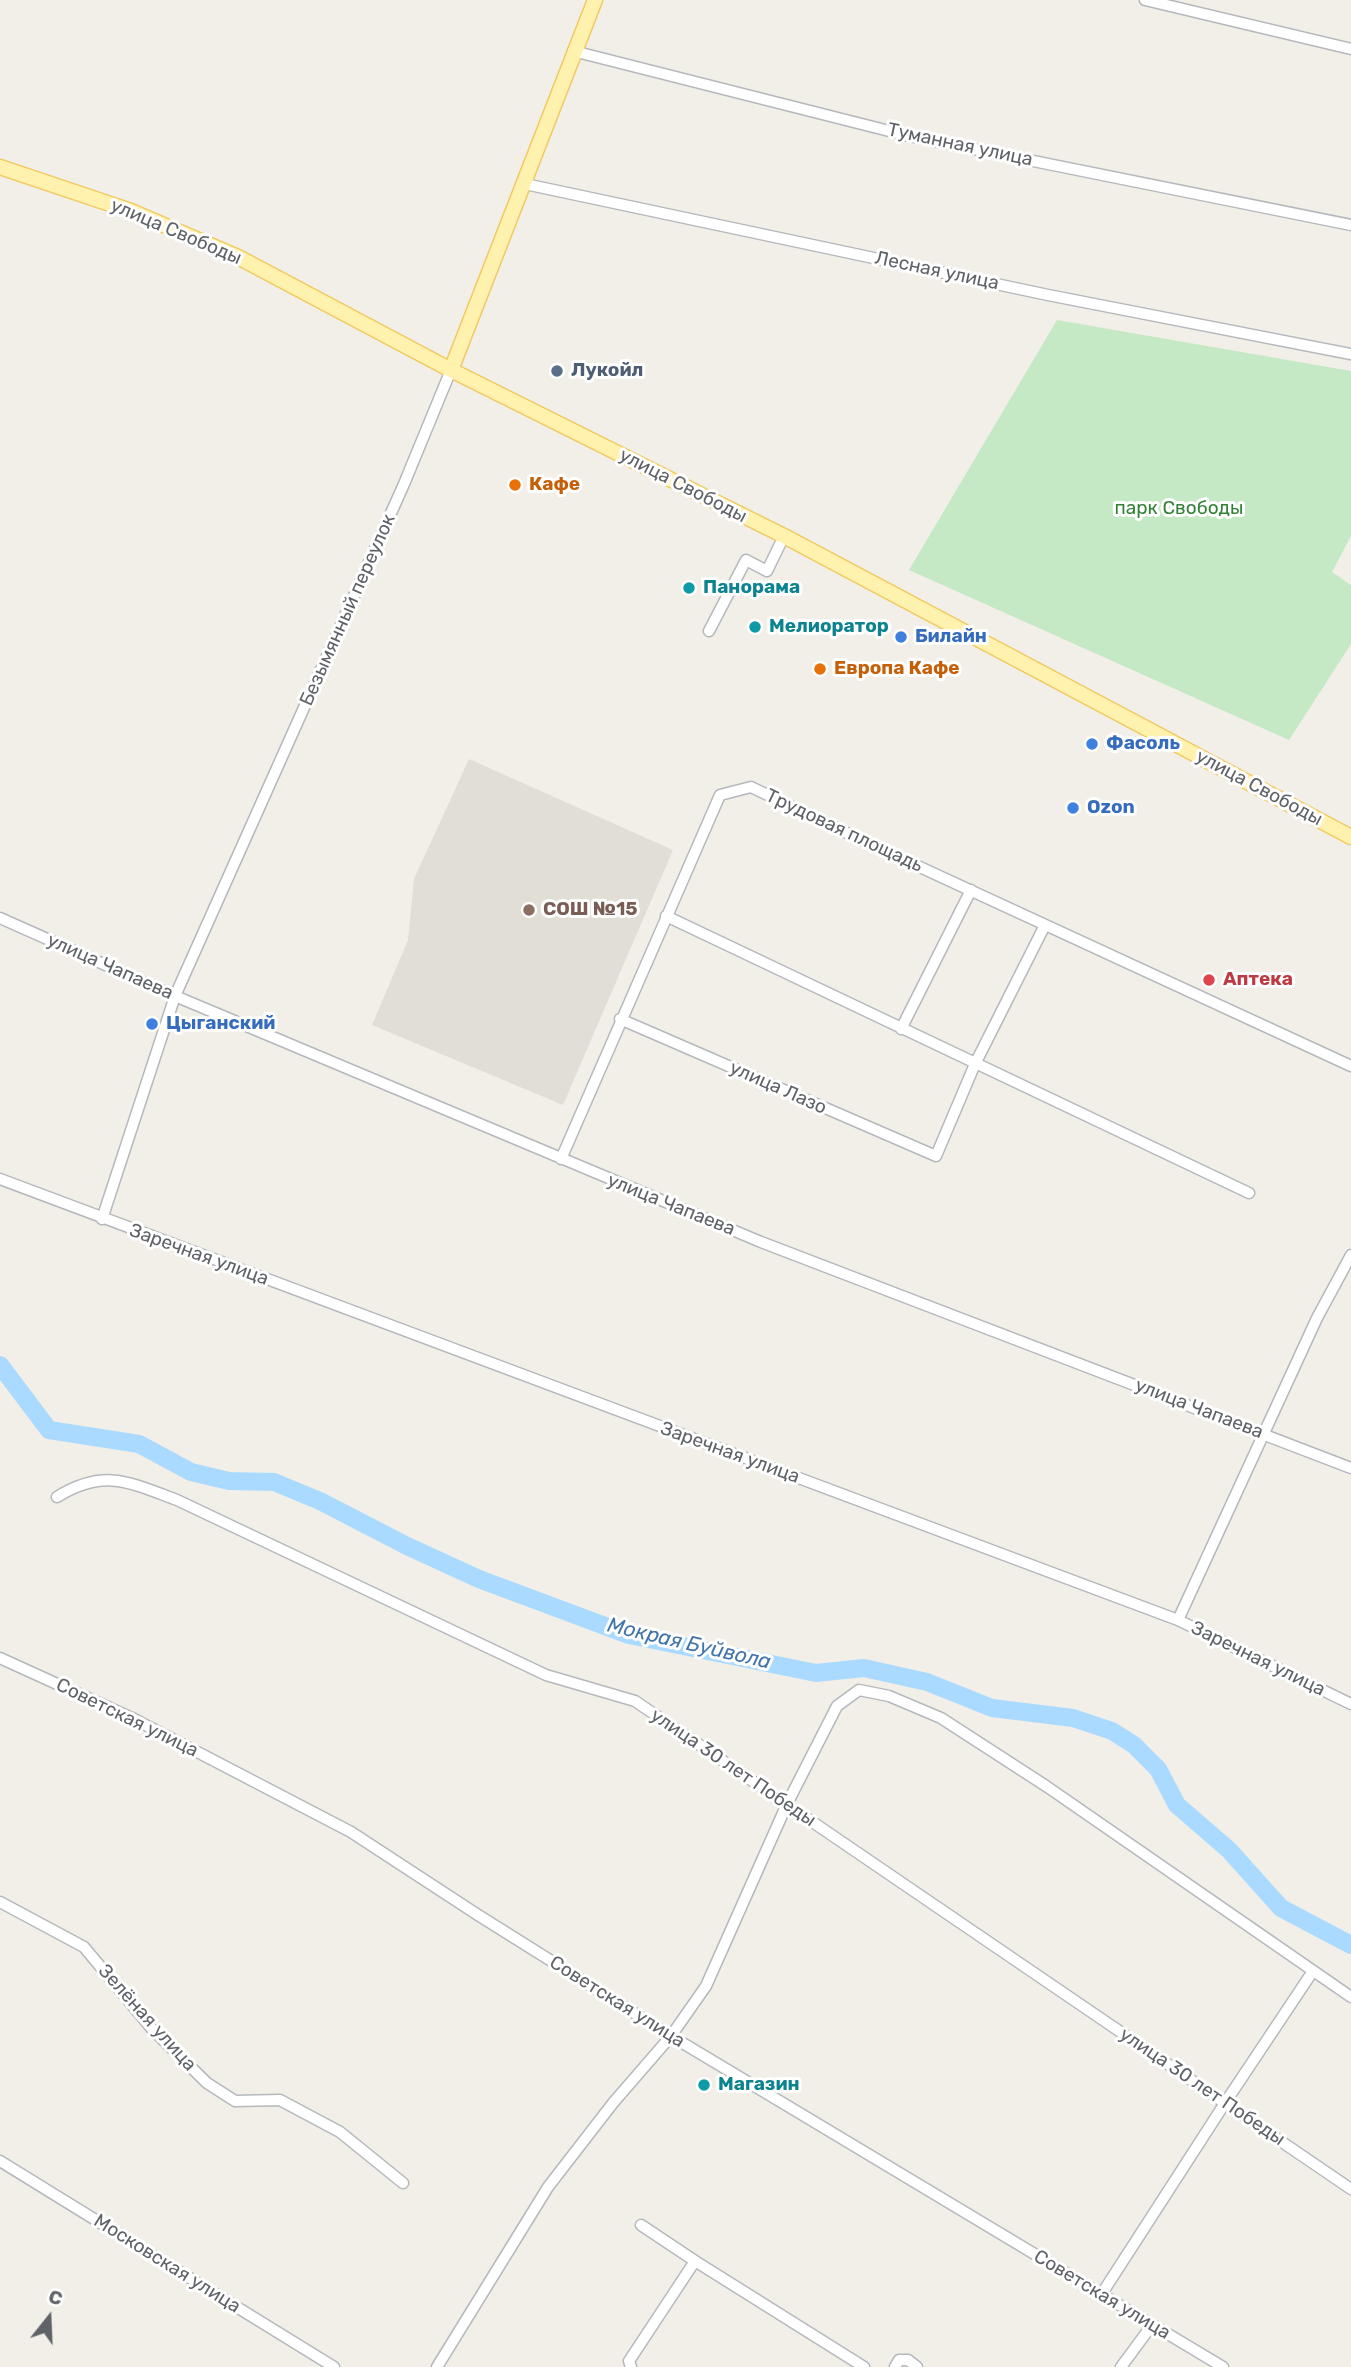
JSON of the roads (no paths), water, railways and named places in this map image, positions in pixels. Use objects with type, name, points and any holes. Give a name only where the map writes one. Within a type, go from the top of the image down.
[{"type":"main road","name":"Безымянный переулок","points":[[451,370],[595,0]]},
{"type":"main road","name":"улица Свободы","points":[[0,167],[131,211],[238,257],[451,370],[784,536],[1351,837]]},
{"type":"street","points":[[1146,0],[1351,49]]},
{"type":"street","name":"Туманная улица","points":[[573,51],[909,136],[1351,225]]},
{"type":"street","name":"Лесная улица","points":[[525,184],[1048,295],[1351,354]]},
{"type":"street","name":"Безымянный переулок","points":[[102,1219],[175,996],[399,496],[451,370]]},
{"type":"street","points":[[709,631],[746,560],[767,571],[784,536]]},
{"type":"street","name":"Трудовая площадь","points":[[561,1159],[720,795],[751,787],[1351,1066]]},
{"type":"street","points":[[901,1029],[971,890]]},
{"type":"street","points":[[666,916],[1249,1192]]},
{"type":"street","name":"улица Чапаева","points":[[0,918],[175,996],[774,1247],[1351,1468]]},
{"type":"street","points":[[975,1064],[1045,925]]},
{"type":"street","name":"улица Лазо","points":[[620,1019],[936,1156],[975,1064]]},
{"type":"street","name":"Заречная улица","points":[[0,1179],[1178,1620],[1351,1704]]},
{"type":"street","points":[[1178,1620],[1317,1318],[1351,1255]]},
{"type":"street","name":"улица 30 лет Победы","points":[[57,1497],[78,1484],[117,1479],[177,1500],[546,1675],[635,1701],[1351,2189]]},
{"type":"street","name":"Советская улица","points":[[0,1658],[134,1720],[351,1832],[671,2036],[1223,2367]]},
{"type":"street","points":[[437,2367],[548,2187],[613,2103],[671,2036],[706,1986],[787,1804],[837,1706],[859,1690],[889,1696],[941,1718],[1046,1786],[1351,1997]]},
{"type":"street","name":"Зелёная улица","points":[[0,1902],[84,1947],[153,2030],[207,2083],[235,2101],[280,2100],[340,2132],[403,2183]]},
{"type":"street","points":[[1101,2295],[1313,1970]]},
{"type":"street","name":"Московская улица","points":[[0,2161],[334,2367]]},
{"type":"street","points":[[641,2225],[864,2367]]},
{"type":"street","points":[[631,2367],[629,2361],[695,2261]]},
{"type":"street","points":[[1121,2367],[1152,2325]]},
{"type":"street","points":[[895,2367],[899,2360],[908,2360],[917,2367]]},
{"type":"waterway","name":"Мокрая Буйвола","points":[[0,1365],[49,1430],[139,1444],[191,1472],[229,1481],[274,1482],[320,1501],[479,1579],[629,1635],[816,1673],[864,1668],[927,1682],[992,1708],[1073,1718],[1112,1731],[1134,1745],[1158,1769],[1177,1805],[1229,1850],[1281,1908],[1351,1945]]},
{"type":"place","name":"Лукойл","points":[[557,371]]},
{"type":"place","name":"Кафе","points":[[515,485]]},
{"type":"place","name":"Панорама","points":[[689,588]]},
{"type":"place","name":"Мелиоратор","points":[[755,627]]},
{"type":"place","name":"Билайн","points":[[901,637]]},
{"type":"place","name":"Европа Кафе","points":[[820,669]]},
{"type":"place","name":"Фасоль","points":[[1092,744]]},
{"type":"place","name":"Ozon","points":[[1073,808]]},
{"type":"place","name":"СОШ №15","points":[[529,910]]},
{"type":"place","name":"Аптека","points":[[1209,980]]},
{"type":"place","name":"Цыганский","points":[[152,1024]]},
{"type":"place","name":"Магазин","points":[[704,2085]]},
{"type":"park label","name":"парк Свободы","points":[[1179,509]]}]
